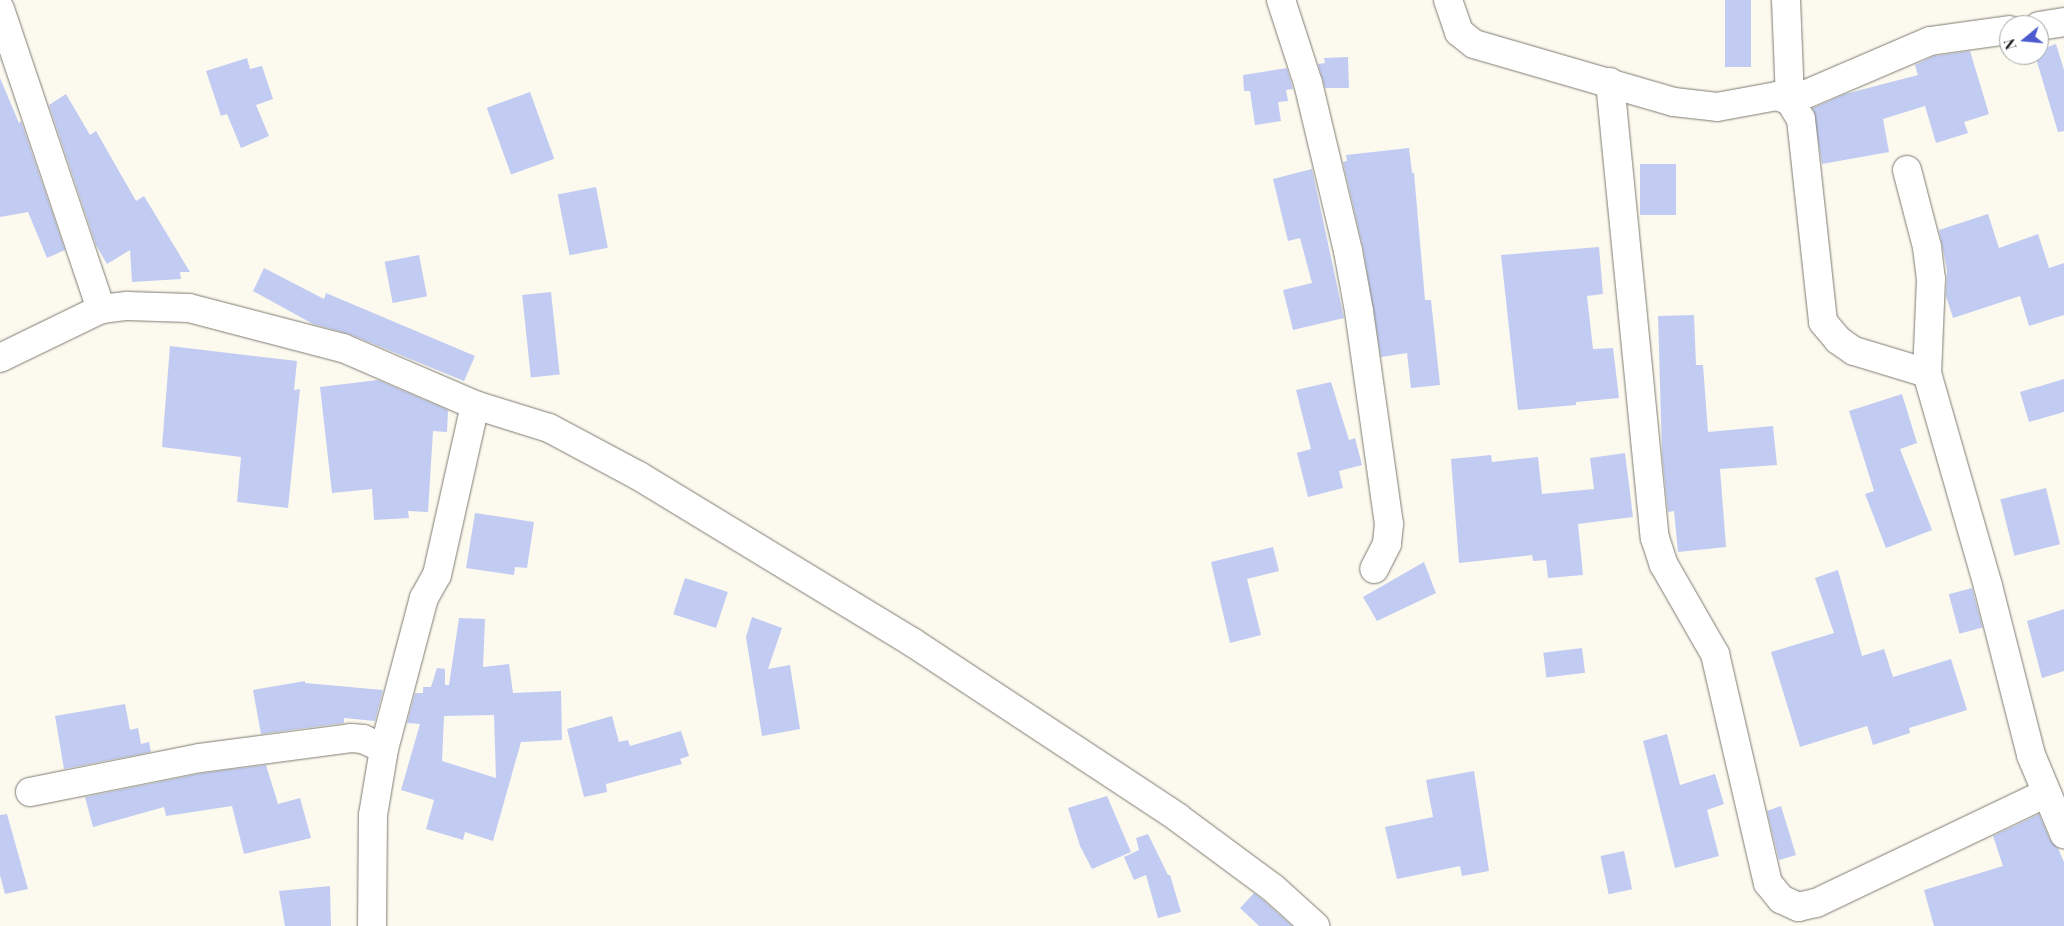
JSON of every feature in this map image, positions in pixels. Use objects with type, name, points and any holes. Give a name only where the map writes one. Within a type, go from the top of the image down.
[{"type":"street","points":[[1280,0],[1308,83],[1348,251],[1359,311],[1389,524],[1387,544],[1374,569]]},
{"type":"street","points":[[1448,0],[1459,32],[1474,44],[1698,106],[1717,106],[1776,96],[1790,101],[1930,41],[1999,31]]},
{"type":"street","points":[[1786,0],[1790,101],[1801,119],[1823,322],[1838,340],[1854,351],[1928,373]]},
{"type":"street","points":[[0,10],[101,310]]},
{"type":"street","points":[[2049,24],[2064,22]]},
{"type":"street","points":[[1610,82],[1655,538],[1664,565],[1715,654],[1768,883],[1781,899],[1798,907],[1816,904],[2045,794]]},
{"type":"street","points":[[1907,170],[1927,247],[1931,279],[1928,373],[1988,586],[2031,755],[2045,794],[2064,834]]},
{"type":"street","points":[[0,358],[101,310],[128,306],[189,308],[343,348],[475,405],[549,428],[604,456],[912,642],[1177,817],[1273,888],[1315,926]]},
{"type":"street","points":[[372,926],[372,815],[384,749],[424,598],[437,574],[475,405]]},
{"type":"street","points":[[30,792],[200,758],[351,738],[363,739],[384,749]]},
{"type":"building","points":[[1725,0],[1751,0],[1751,67],[1725,67]]},
{"type":"building","points":[[2056,44],[2064,70],[2064,131],[2058,132],[2038,65],[2049,65],[2049,46]]},
{"type":"building","points":[[1970,51],[1989,114],[1964,122],[1968,133],[1936,143],[1925,106],[1883,119],[1889,152],[1822,164],[1813,108],[1845,94],[1918,75],[1915,65],[1934,56]]},
{"type":"building","points":[[1348,57],[1349,88],[1325,88],[1318,64],[1325,63],[1324,58]]},
{"type":"building","points":[[247,58],[250,69],[262,66],[273,99],[256,105],[269,136],[241,148],[227,114],[221,116],[206,71]]},
{"type":"building","points":[[1287,68],[1293,89],[1286,90],[1288,101],[1278,102],[1281,121],[1255,125],[1250,91],[1244,91],[1243,75]]},
{"type":"building","points":[[0,78],[19,123],[21,121],[65,250],[47,258],[28,212],[0,217]]},
{"type":"building","points":[[530,92],[554,159],[511,174],[487,108]]},
{"type":"building","points":[[66,94],[90,135],[96,131],[136,201],[144,196],[190,272],[180,272],[181,279],[132,282],[130,250],[107,264],[96,245],[49,105]]},
{"type":"building","points":[[1409,148],[1412,173],[1414,173],[1425,300],[1431,300],[1440,385],[1411,388],[1407,353],[1381,357],[1363,248],[1343,162],[1347,161],[1346,155]]},
{"type":"building","points":[[1640,164],[1676,164],[1676,215],[1640,215]]},
{"type":"building","points":[[1312,169],[1344,318],[1293,330],[1283,290],[1312,283],[1300,238],[1288,241],[1273,179]]},
{"type":"building","points":[[596,187],[608,248],[570,255],[558,194]]},
{"type":"building","points":[[1988,214],[1999,248],[2038,234],[2049,268],[2064,263],[2064,315],[2029,326],[2020,296],[1953,318],[1946,296],[1947,270],[1939,230]]},
{"type":"building","points":[[1599,247],[1603,294],[1587,296],[1593,349],[1613,348],[1619,398],[1576,402],[1576,405],[1518,410],[1501,255]]},
{"type":"building","points":[[419,255],[427,296],[393,303],[385,262]]},
{"type":"building","points":[[264,268],[324,299],[326,293],[475,356],[464,381],[349,334],[313,324],[253,291]]},
{"type":"building","points":[[551,292],[560,375],[531,378],[522,295]]},
{"type":"building","points":[[1694,315],[1696,365],[1703,365],[1708,432],[1773,426],[1777,465],[1720,469],[1726,547],[1678,552],[1674,511],[1668,512],[1662,454],[1658,316]]},
{"type":"building","points":[[170,346],[297,361],[294,390],[300,389],[288,508],[237,502],[241,457],[162,447]]},
{"type":"building","points":[[2064,379],[2064,412],[2029,422],[2020,392]]},
{"type":"building","points":[[378,380],[448,410],[447,432],[433,431],[428,512],[408,511],[409,518],[374,520],[372,489],[332,493],[320,387]]},
{"type":"building","points":[[1331,382],[1349,440],[1355,438],[1362,465],[1339,471],[1343,488],[1308,497],[1297,453],[1311,449],[1296,390]]},
{"type":"building","points":[[1902,394],[1917,443],[1900,449],[1932,530],[1886,548],[1865,494],[1874,491],[1849,411]]},
{"type":"building","points":[[1625,453],[1633,517],[1578,524],[1583,575],[1548,578],[1546,560],[1533,561],[1532,555],[1459,563],[1451,459],[1491,455],[1492,462],[1538,457],[1542,494],[1594,489],[1590,458]]},
{"type":"building","points":[[2046,488],[2060,544],[2014,556],[2000,499]]},
{"type":"building","points":[[475,513],[534,522],[527,568],[515,567],[514,575],[466,568]]},
{"type":"building","points":[[1273,547],[1279,571],[1247,579],[1261,635],[1230,643],[1211,562]]},
{"type":"building","points":[[1424,562],[1436,593],[1377,621],[1363,597]]},
{"type":"building","points":[[1838,570],[1862,656],[1884,649],[1893,677],[1951,659],[1967,710],[1909,728],[1910,733],[1873,745],[1867,726],[1800,747],[1771,652],[1834,633],[1815,578]]},
{"type":"building","points":[[685,578],[728,592],[716,628],[673,614]]},
{"type":"building","points":[[1972,588],[1983,628],[1959,634],[1949,594]]},
{"type":"building","points":[[2064,609],[2064,671],[2042,678],[2027,621]]},
{"type":"building","points":[[752,617],[782,628],[768,669],[790,665],[800,729],[762,736],[746,637]]},
{"type":"building","points":[[459,618],[485,619],[483,667],[509,664],[513,693],[561,691],[562,740],[521,742],[493,841],[465,832],[463,840],[426,829],[434,800],[401,790],[420,724],[407,723],[415,693],[423,693],[423,687],[431,687],[437,668],[445,669],[445,685],[449,685]],"holes":[[[494,715],[496,778],[442,761],[444,716]]]},
{"type":"building","points":[[1582,648],[1585,673],[1546,678],[1543,653]]},
{"type":"building","points":[[305,681],[305,683],[383,690],[375,721],[344,718],[344,723],[261,734],[253,690]]},
{"type":"building","points":[[125,704],[130,730],[138,728],[141,744],[149,742],[151,752],[64,769],[55,716]]},
{"type":"building","points":[[612,716],[619,742],[628,740],[630,746],[681,731],[689,756],[680,759],[682,764],[606,784],[607,792],[584,797],[567,729]]},
{"type":"building","points":[[1667,734],[1680,785],[1715,774],[1724,804],[1707,810],[1719,856],[1675,868],[1643,741]]},
{"type":"building","points":[[266,765],[278,804],[300,798],[311,838],[244,854],[232,806],[166,816],[164,807],[93,827],[85,797],[203,773]]},
{"type":"building","points":[[1474,771],[1489,871],[1462,876],[1460,866],[1397,879],[1385,827],[1433,817],[1426,780]]},
{"type":"building","points":[[1107,796],[1131,852],[1092,869],[1080,846],[1068,808]]},
{"type":"building","points":[[1781,806],[1796,855],[1779,860],[1767,811]]},
{"type":"building","points":[[7,814],[28,889],[5,894],[0,875],[0,815]]},
{"type":"building","points":[[2039,814],[2050,840],[2058,848],[2064,862],[2064,926],[1934,926],[1924,890],[2003,866],[1993,836]]},
{"type":"building","points":[[1148,834],[1168,875],[1170,875],[1181,912],[1158,918],[1146,875],[1134,880],[1124,857],[1139,850],[1136,838]]},
{"type":"building","points":[[1624,851],[1632,889],[1609,894],[1601,856]]},
{"type":"building","points":[[330,886],[331,926],[285,926],[279,891]]},
{"type":"building","points":[[1254,893],[1292,926],[1259,926],[1240,908]]}]
